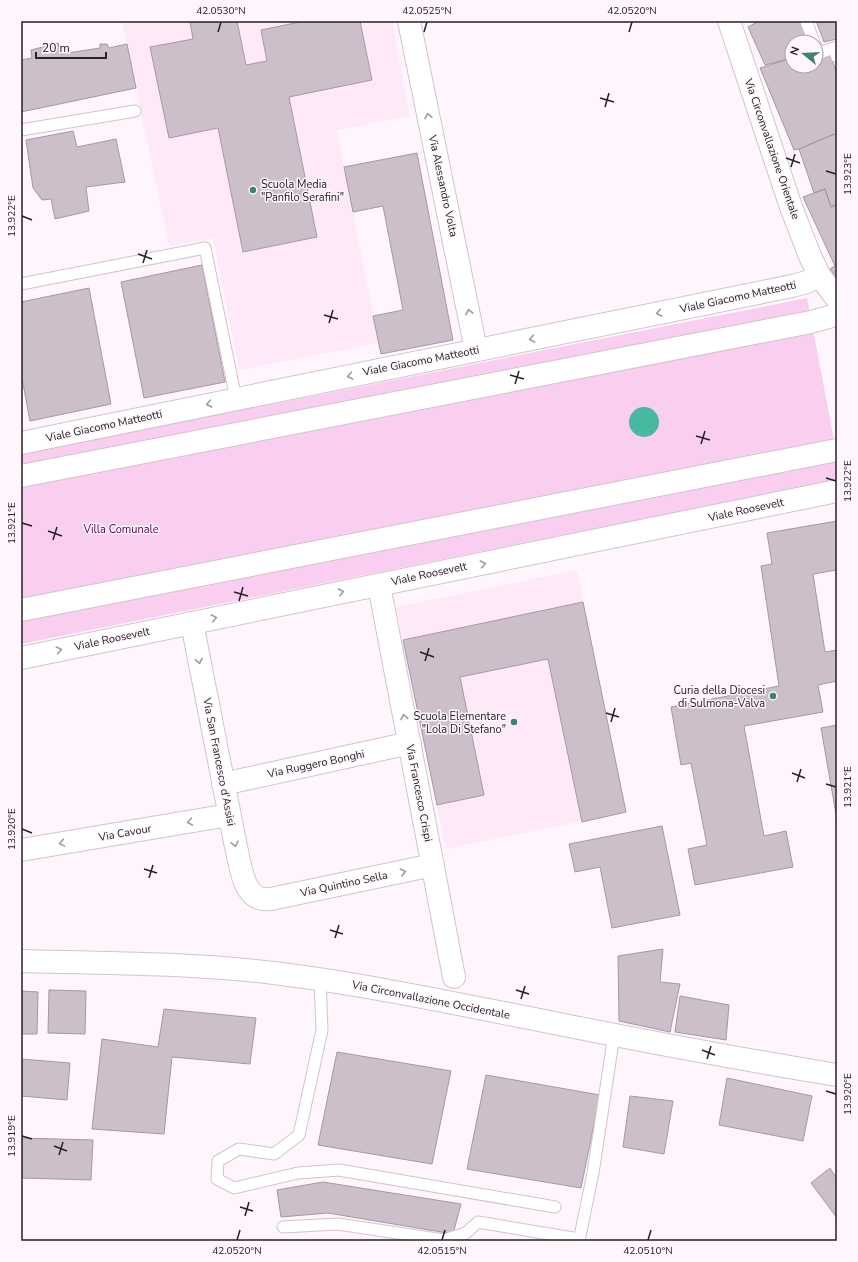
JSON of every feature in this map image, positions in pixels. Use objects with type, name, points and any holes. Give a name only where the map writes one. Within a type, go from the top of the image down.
[{"type":"street","name":"Via Alessandro Volta","points":[[409,21],[476,350]]},
{"type":"street","name":"Via Circonvallazione Orientale","points":[[729,21],[791,207],[810,256],[836,307]]},
{"type":"street","name":"Viale Giacomo Matteotti","points":[[21,443],[792,286],[807,282],[819,275]]},
{"type":"street","points":[[21,476],[805,323],[836,307]]},
{"type":"street","points":[[21,610],[837,450]]},
{"type":"street","name":"Viale Roosevelt","points":[[21,658],[837,491]]},
{"type":"street","name":"Via Francesco Crispi","points":[[379,585],[454,977]]},
{"type":"street","name":"Via San Francesco d'Assisi","points":[[192,623],[229,815],[243,874],[249,891],[255,898]]},
{"type":"street","name":"Via Ruggero Bonghi","points":[[223,784],[410,743]]},
{"type":"street","name":"Via Cavour","points":[[21,850],[229,815]]},
{"type":"street","name":"Via Quintino Sella","points":[[255,898],[262,900],[271,899],[433,865]]},
{"type":"street","name":"Via Circonvallazione Occidentale","points":[[21,961],[226,968],[320,979],[450,1002],[614,1035],[837,1075]]},
{"type":"lane","points":[[806,21],[811,34]]},
{"type":"lane","points":[[824,51],[834,48],[837,57]]},
{"type":"lane","points":[[21,130],[135,111]]},
{"type":"lane","points":[[21,284],[205,248],[236,399]]},
{"type":"lane","points":[[320,979],[322,1030],[299,1135],[274,1154],[239,1149],[218,1161],[217,1179],[234,1188],[298,1173],[339,1170],[555,1207]]},
{"type":"lane","points":[[283,1227],[338,1224],[444,1240],[466,1233],[478,1222],[579,1240],[593,1173],[614,1035]]},
{"type":"shaded area","name":"Scuola Media \"Panfilo Serafini\"","points":[[122,21],[392,21],[410,116],[337,130],[379,343],[239,370],[213,238],[169,246]]},
{"type":"shaded area","points":[[644,407],[655,411],[659,422],[655,433],[644,437],[633,433],[629,422],[633,411]]},
{"type":"shaded area","name":"Scuola Elementare \"Lola Di Stefano\"","points":[[577,570],[626,812],[446,849],[396,607]]},
{"type":"green space","name":"Villa Comunale","points":[[807,298],[837,456],[837,480],[21,644],[21,454]]},
{"type":"building","points":[[190,21],[237,21],[246,65],[267,61],[261,30],[305,21],[360,21],[372,80],[289,97],[317,237],[243,252],[218,128],[169,138],[150,47],[193,39]]},
{"type":"building","points":[[759,21],[800,21],[806,34],[784,34],[784,60],[765,65],[748,27]]},
{"type":"building","points":[[816,21],[837,21],[837,39],[824,42],[824,34],[821,34]]},
{"type":"building","points":[[58,43],[61,54],[100,48],[100,44],[107,44],[109,48],[127,44],[136,88],[21,112],[21,60],[32,58],[31,50]]},
{"type":"building","points":[[830,55],[837,73],[837,133],[794,150],[760,68],[784,60],[784,74],[824,74],[824,56]]},
{"type":"building","points":[[73,131],[77,147],[116,139],[125,182],[86,187],[89,211],[55,219],[51,199],[42,200],[33,188],[26,140]]},
{"type":"building","points":[[837,133],[837,204],[831,207],[825,189],[814,193],[799,149]]},
{"type":"building","points":[[417,153],[453,340],[381,354],[373,316],[403,310],[383,206],[353,212],[344,167]]},
{"type":"building","points":[[825,189],[831,207],[837,204],[837,265],[835,266],[803,197]]},
{"type":"building","points":[[202,265],[225,382],[144,398],[121,282]]},
{"type":"building","points":[[837,265],[837,278],[830,269]]},
{"type":"building","points":[[89,288],[111,404],[30,421],[21,373],[21,302]]},
{"type":"building","name":"Curia della Diocesi di Sulmona-Valva","points":[[837,521],[837,570],[813,574],[825,652],[837,650],[837,681],[818,685],[823,712],[744,726],[764,836],[786,831],[793,867],[695,885],[688,849],[707,845],[691,763],[681,765],[671,707],[779,686],[761,566],[772,564],[767,533]]},
{"type":"building","points":[[583,602],[626,812],[582,822],[548,659],[460,677],[484,795],[437,805],[403,640]]},
{"type":"building","points":[[837,725],[837,820],[821,728]]},
{"type":"building","points":[[662,826],[680,915],[612,928],[600,867],[575,872],[569,844]]},
{"type":"building","points":[[663,949],[660,982],[680,984],[670,1032],[619,1021],[618,956]]},
{"type":"building","points":[[49,990],[86,991],[85,1034],[48,1033]]},
{"type":"building","points":[[21,991],[38,992],[37,1034],[21,1034]]},
{"type":"building","points":[[680,996],[729,1005],[726,1040],[675,1032]]},
{"type":"building","points":[[164,1009],[256,1018],[250,1064],[172,1057],[164,1134],[92,1129],[102,1039],[158,1047]]},
{"type":"building","points":[[337,1052],[451,1071],[432,1164],[318,1145]]},
{"type":"building","points":[[21,1059],[70,1063],[67,1100],[21,1096]]},
{"type":"building","points":[[486,1075],[600,1095],[581,1188],[467,1169]]},
{"type":"building","points":[[727,1078],[812,1096],[803,1141],[719,1125]]},
{"type":"building","points":[[630,1096],[673,1101],[664,1154],[623,1147]]},
{"type":"building","points":[[21,1138],[93,1140],[91,1180],[21,1178]]},
{"type":"building","points":[[830,1168],[837,1179],[837,1218],[811,1183]]},
{"type":"building","points":[[323,1182],[461,1204],[453,1234],[328,1213],[281,1217],[277,1190]]},
{"type":"place","name":"Scuola Media \"Panfilo Serafini\"","points":[[253,190]]},
{"type":"place","name":"Curia della Diocesi di Sulmona-Valva","points":[[773,696]]},
{"type":"place","name":"Scuola Elementare \"Lola Di Stefano\"","points":[[514,722]]}]
